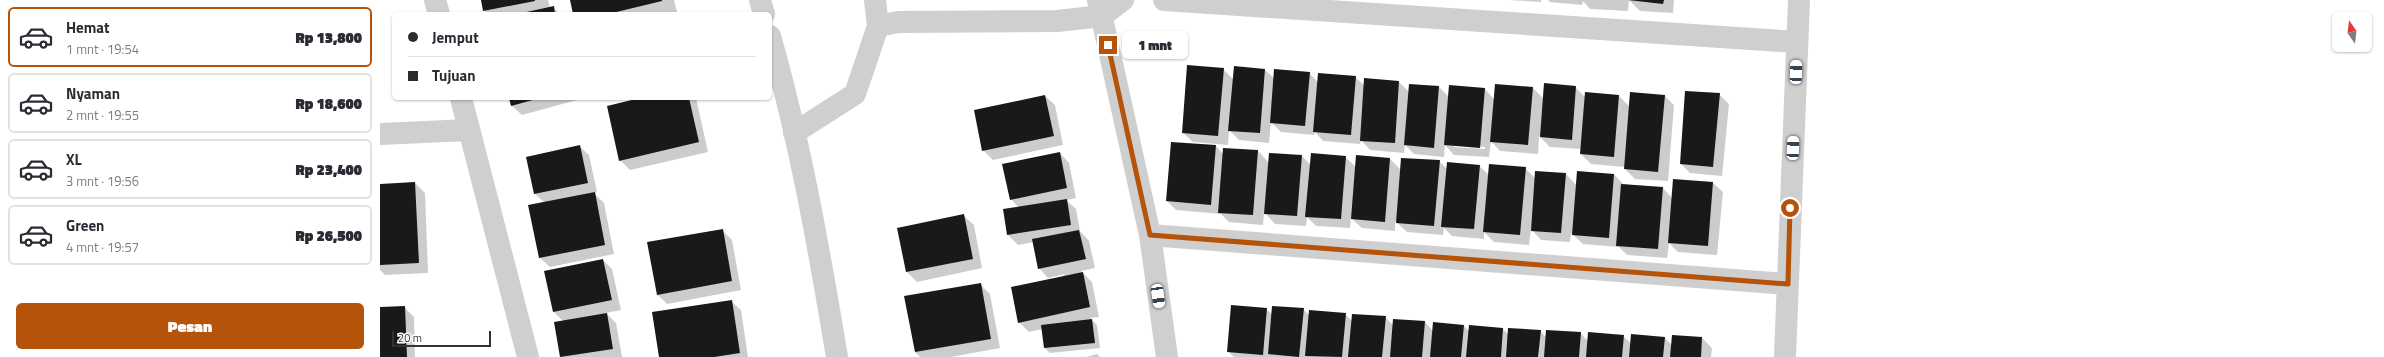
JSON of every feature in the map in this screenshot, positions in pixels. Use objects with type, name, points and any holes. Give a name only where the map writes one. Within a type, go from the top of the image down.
[{"type":"street","points":[[435,0],[438,12]]},
{"type":"street","points":[[760,0],[763,12]]},
{"type":"street","points":[[794,133],[855,94],[878,26],[876,0]]},
{"type":"street","points":[[878,26],[898,22],[1057,21],[1123,0]]},
{"type":"street","points":[[1164,0],[1797,42]]},
{"type":"street","points":[[1785,357],[1799,0]]},
{"type":"street","points":[[1100,8],[1150,235],[1167,357]]},
{"type":"street","points":[[772,43],[785,88],[816,230],[837,357]]},
{"type":"street","points":[[462,100],[528,357]]},
{"type":"street","points":[[380,134],[469,130]]},
{"type":"street","points":[[1150,235],[1788,284]]},
{"type":"building","points":[[481,0],[535,0],[535,1],[483,11]]},
{"type":"building","points":[[570,0],[662,0],[616,12],[573,12]]},
{"type":"building","points":[[1628,0],[1664,0],[1663,4]]},
{"type":"building","points":[[554,6],[555,12],[527,12]]},
{"type":"building","points":[[1187,65],[1224,68],[1218,136],[1182,133]]},
{"type":"building","points":[[1234,66],[1265,69],[1260,133],[1228,131]]},
{"type":"building","points":[[1274,69],[1310,72],[1305,126],[1270,123]]},
{"type":"building","points":[[1318,73],[1356,76],[1351,135],[1313,132]]},
{"type":"building","points":[[1364,78],[1399,81],[1395,143],[1360,141]]},
{"type":"building","points":[[1544,83],[1576,86],[1572,140],[1540,137]]},
{"type":"building","points":[[1409,84],[1439,86],[1434,148],[1404,145]]},
{"type":"building","points":[[1495,84],[1533,87],[1528,145],[1490,142]]},
{"type":"building","points":[[1449,85],[1485,88],[1480,148],[1444,145]]},
{"type":"building","points":[[1685,91],[1720,93],[1713,167],[1680,164]]},
{"type":"building","points":[[1585,92],[1619,95],[1614,157],[1580,154]]},
{"type":"building","points":[[1630,92],[1665,95],[1658,172],[1624,169]]},
{"type":"building","points":[[1045,95],[1054,136],[982,151],[974,110]]},
{"type":"building","points":[[510,100],[533,100],[511,106]]},
{"type":"building","points":[[632,100],[689,100],[699,142],[619,161],[607,106]]},
{"type":"building","points":[[1171,142],[1216,145],[1211,205],[1166,201]]},
{"type":"building","points":[[580,145],[588,183],[534,194],[526,157]]},
{"type":"building","points":[[1223,148],[1258,150],[1253,215],[1218,213]]},
{"type":"building","points":[[1060,152],[1067,188],[1010,200],[1002,164]]},
{"type":"building","points":[[1269,153],[1302,155],[1297,216],[1264,214]]},
{"type":"building","points":[[1311,153],[1346,156],[1341,219],[1305,217]]},
{"type":"building","points":[[1356,155],[1390,158],[1385,222],[1351,219]]},
{"type":"building","points":[[1401,158],[1440,160],[1434,226],[1396,223]]},
{"type":"building","points":[[1447,162],[1480,165],[1474,229],[1441,227]]},
{"type":"building","points":[[1489,164],[1526,167],[1520,235],[1483,232]]},
{"type":"building","points":[[1535,171],[1566,173],[1561,233],[1531,231]]},
{"type":"building","points":[[1577,171],[1614,174],[1609,238],[1572,235]]},
{"type":"building","points":[[1673,179],[1713,182],[1708,246],[1668,243]]},
{"type":"building","points":[[415,182],[419,263],[380,265],[380,184]]},
{"type":"building","points":[[1621,184],[1663,187],[1658,249],[1616,246]]},
{"type":"building","points":[[595,192],[605,245],[539,258],[528,205]]},
{"type":"building","points":[[1067,199],[1071,225],[1007,235],[1003,209]]},
{"type":"building","points":[[964,214],[973,259],[906,272],[897,228]]},
{"type":"building","points":[[723,229],[732,281],[657,295],[647,242]]},
{"type":"building","points":[[1079,230],[1086,259],[1038,269],[1032,239]]},
{"type":"building","points":[[603,259],[612,300],[553,312],[544,271]]},
{"type":"building","points":[[1083,272],[1090,307],[1018,323],[1011,287]]},
{"type":"building","points":[[981,283],[991,339],[915,352],[904,296]]},
{"type":"building","points":[[732,300],[740,353],[714,357],[659,357],[652,312]]},
{"type":"building","points":[[1231,305],[1267,308],[1263,355],[1227,352]]},
{"type":"building","points":[[405,306],[407,357],[380,357],[380,307]]},
{"type":"building","points":[[1272,306],[1304,308],[1299,357],[1268,354]]},
{"type":"building","points":[[1309,310],[1346,313],[1342,357],[1305,356]]},
{"type":"building","points":[[607,313],[613,349],[560,357],[554,322]]},
{"type":"building","points":[[1352,314],[1386,316],[1382,357],[1348,357]]},
{"type":"building","points":[[1092,319],[1095,343],[1044,348],[1041,325]]},
{"type":"building","points":[[1393,319],[1425,321],[1422,357],[1390,357]]},
{"type":"building","points":[[1433,322],[1464,325],[1461,357],[1430,357]]},
{"type":"building","points":[[1469,325],[1503,328],[1501,357],[1466,357]]},
{"type":"building","points":[[1508,328],[1541,330],[1538,357],[1506,357]]},
{"type":"building","points":[[1546,330],[1581,332],[1579,357],[1544,357]]},
{"type":"building","points":[[1588,332],[1624,335],[1622,357],[1586,357]]},
{"type":"building","points":[[1631,334],[1665,337],[1663,357],[1629,357]]},
{"type":"building","points":[[1672,335],[1702,337],[1701,357],[1670,357]]},
{"type":"route","points":[[1108,45],[1150,235],[1788,284],[1790,208]]}]
